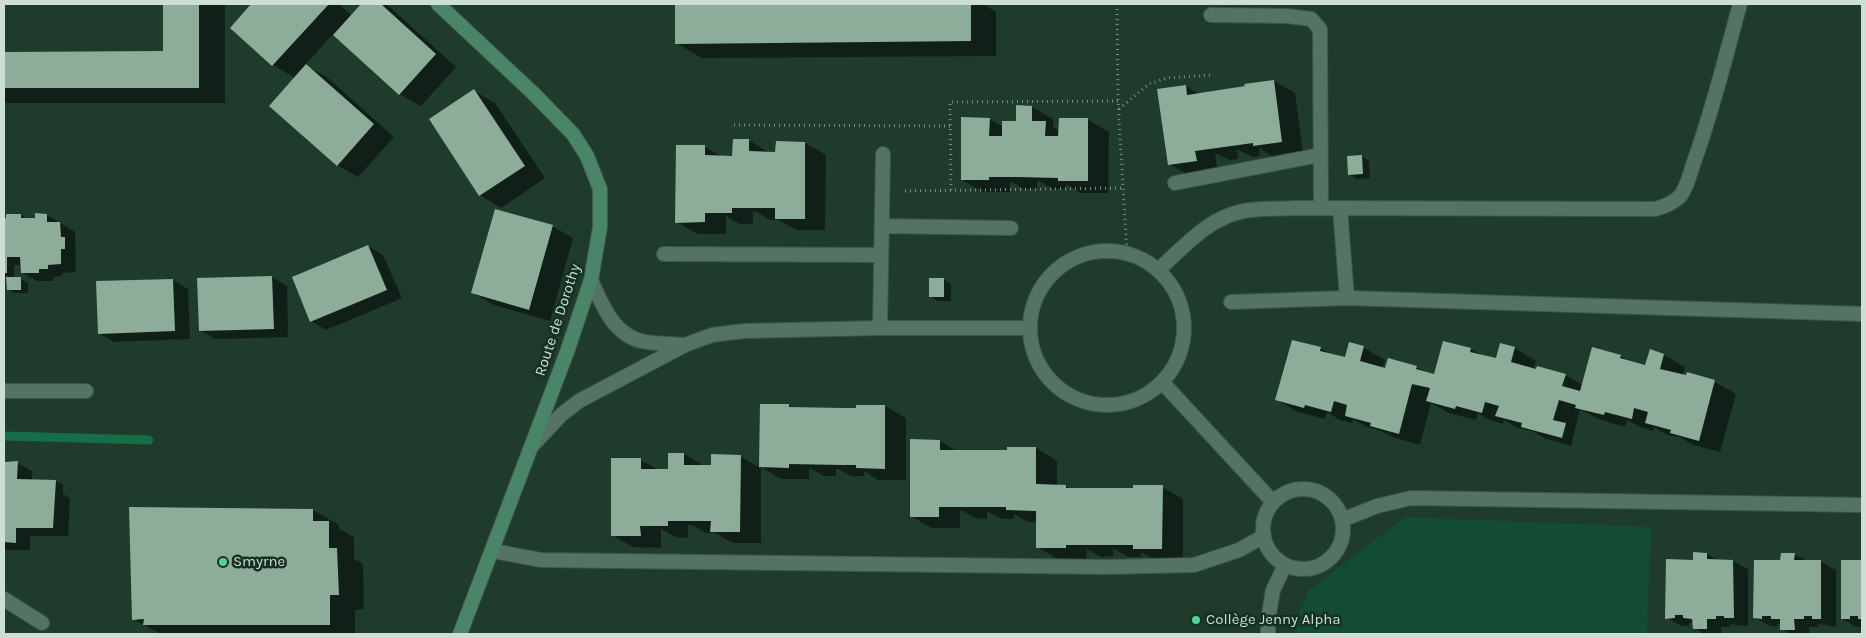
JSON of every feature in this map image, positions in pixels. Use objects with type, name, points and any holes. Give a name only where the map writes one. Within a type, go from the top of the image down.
[{"type":"main road","name":"Route de Dorothy","points":[[438,4],[552,112],[572,134],[587,156],[600,189],[600,227],[591,280],[567,352],[460,634]]},
{"type":"street","points":[[1158,270],[1205,228],[1224,217],[1244,211],[1321,208],[1655,209],[1674,202],[1685,188],[1700,145],[1740,4]]},
{"type":"street","points":[[1211,15],[1287,16],[1311,19],[1320,29],[1321,208]]},
{"type":"street","points":[[880,328],[883,154]]},
{"type":"street","points":[[1174,183],[1320,155]]},
{"type":"street","points":[[1340,208],[1347,298]]},
{"type":"street","points":[[882,226],[1011,228]]},
{"type":"street","points":[[1103,251],[1126,253],[1143,260],[1158,270],[1174,290],[1183,313],[1183,338],[1177,362],[1162,382],[1141,398],[1116,405],[1090,404],[1066,394],[1046,376],[1034,354],[1030,328],[1034,304],[1044,283],[1060,266],[1080,255],[1103,251]]},
{"type":"street","points":[[664,254],[881,256]]},
{"type":"street","points":[[591,280],[606,311],[621,332],[641,341],[685,345]]},
{"type":"street","points":[[1232,302],[1347,298],[1862,314]]},
{"type":"street","points":[[529,448],[561,415],[579,401],[685,345],[712,335],[744,331],[880,328],[1030,328]]},
{"type":"street","points":[[1162,382],[1273,502]]},
{"type":"street","points":[[4,391],[86,391]]},
{"type":"street","points":[[1299,489],[1313,490],[1326,496],[1337,507],[1342,520],[1343,533],[1340,546],[1332,557],[1310,569],[1297,569],[1285,565],[1275,558],[1268,548],[1264,536],[1263,524],[1273,502],[1284,493],[1299,489]]},
{"type":"street","points":[[1342,520],[1377,506],[1411,498],[1862,505]]},
{"type":"street","points":[[493,550],[541,560],[1107,568],[1194,565],[1239,550],[1264,536]]},
{"type":"street","points":[[1268,634],[1272,590],[1285,565]]},
{"type":"street","points":[[4,599],[42,623]]},
{"type":"path","points":[[1117,4],[1118,101],[1126,253]]},
{"type":"path","points":[[1119,110],[1149,84],[1167,78],[1211,75]]},
{"type":"path","points":[[951,190],[950,102],[1118,101]]},
{"type":"path","points":[[734,125],[950,126]]},
{"type":"path","points":[[904,191],[1123,188]]},
{"type":"green space","points":[[1405,517],[1651,527],[1647,634],[1296,634],[1297,618],[1309,590]]},
{"type":"building","points":[[163,4],[199,4],[199,88],[4,88],[4,52],[163,51]]},
{"type":"building","points":[[251,4],[329,4],[272,66],[230,28]]},
{"type":"building","points":[[361,4],[381,4],[436,54],[399,95],[333,35]]},
{"type":"building","points":[[675,4],[971,4],[971,41],[675,44]]},
{"type":"building","points":[[306,64],[374,124],[337,166],[269,106]]},
{"type":"building","points":[[1274,80],[1282,142],[1253,146],[1253,143],[1195,151],[1197,161],[1168,165],[1157,89],[1186,85],[1187,95]]},
{"type":"building","points":[[474,89],[525,166],[479,196],[429,119]]},
{"type":"building","points":[[1016,105],[1032,106],[1032,121],[1046,121],[1045,136],[1058,136],[1059,118],[1088,118],[1088,181],[1058,181],[1058,178],[1017,177],[961,180],[961,117],[990,118],[989,136],[1002,136],[1002,121],[1016,121]]},
{"type":"building","points":[[733,139],[749,139],[749,151],[775,152],[776,141],[805,142],[805,219],[775,219],[775,208],[732,208],[732,213],[705,213],[705,222],[675,223],[676,145],[705,145],[705,155],[732,156]]},
{"type":"building","points":[[1362,155],[1363,174],[1348,175],[1347,156]]},
{"type":"building","points":[[495,209],[553,225],[529,310],[471,293]]},
{"type":"building","points":[[35,213],[47,214],[47,222],[60,222],[61,237],[65,237],[65,249],[61,249],[61,264],[48,265],[48,269],[39,269],[39,273],[21,273],[20,257],[7,257],[7,273],[4,273],[4,218],[6,218],[6,214],[21,214],[21,218],[35,218]]},
{"type":"building","points":[[368,245],[387,290],[310,322],[292,277]]},
{"type":"building","points":[[272,276],[274,329],[199,331],[197,278]]},
{"type":"building","points":[[6,277],[21,277],[21,290],[7,290]]},
{"type":"building","points":[[929,278],[944,278],[944,297],[929,297]]},
{"type":"building","points":[[173,279],[175,331],[98,334],[96,281]]},
{"type":"building","points":[[1292,340],[1321,347],[1320,351],[1345,357],[1349,342],[1364,346],[1360,361],[1385,368],[1388,358],[1417,366],[1416,369],[1434,374],[1443,341],[1471,348],[1470,352],[1496,358],[1500,343],[1515,347],[1511,362],[1536,369],[1537,366],[1566,374],[1562,386],[1580,391],[1592,347],[1621,355],[1620,358],[1645,365],[1650,349],[1664,354],[1660,369],[1686,375],[1687,372],[1715,380],[1699,441],[1670,433],[1671,430],[1645,423],[1648,412],[1634,408],[1632,419],[1605,412],[1604,415],[1575,408],[1576,405],[1559,400],[1553,420],[1566,423],[1562,438],[1521,427],[1522,423],[1495,416],[1499,406],[1485,402],[1482,413],[1456,406],[1455,409],[1426,401],[1430,388],[1412,384],[1399,434],[1370,426],[1371,423],[1345,416],[1347,405],[1334,401],[1331,412],[1305,405],[1304,408],[1275,400]]},
{"type":"building","points":[[760,404],[789,404],[789,407],[843,408],[856,408],[856,405],[885,405],[885,469],[856,468],[856,465],[789,464],[789,468],[759,467]]},
{"type":"building","points":[[910,439],[940,440],[940,450],[1007,450],[1007,447],[1036,447],[1036,484],[1066,485],[1066,488],[1133,488],[1133,485],[1163,485],[1162,549],[1133,549],[1133,545],[1066,545],[1066,548],[1036,548],[1036,511],[1006,510],[1006,507],[939,507],[939,517],[910,517]]},
{"type":"building","points":[[668,453],[684,453],[684,465],[711,465],[711,454],[741,455],[740,532],[710,532],[711,521],[668,521],[668,526],[640,526],[641,536],[611,536],[611,458],[641,458],[641,469],[668,469]]},
{"type":"building","points":[[18,461],[17,479],[56,480],[53,528],[16,528],[16,543],[4,542],[4,462]]},
{"type":"building","name":"Smyrne","points":[[129,507],[313,509],[313,521],[329,521],[329,548],[337,548],[339,595],[330,595],[330,625],[143,625],[144,619],[132,620]]},
{"type":"building","points":[[1693,552],[1707,553],[1707,559],[1733,560],[1734,618],[1716,616],[1716,619],[1707,619],[1707,629],[1693,629],[1692,619],[1683,618],[1683,615],[1675,615],[1675,618],[1665,619],[1666,559],[1693,560]]},
{"type":"building","points":[[1781,553],[1795,553],[1794,560],[1821,560],[1821,619],[1812,619],[1812,616],[1804,616],[1804,619],[1794,619],[1795,630],[1780,630],[1780,619],[1771,619],[1771,616],[1762,616],[1762,619],[1753,618],[1754,560],[1780,560]]},
{"type":"building","points":[[1841,560],[1862,560],[1862,619],[1858,619],[1858,616],[1850,616],[1850,619],[1841,619]]},
{"type":"waterway","points":[[4,436],[149,440]]},
{"type":"place","name":"Smyrne","points":[[223,562]]},
{"type":"place","name":"Collège Jenny Alpha","points":[[1196,620]]}]
